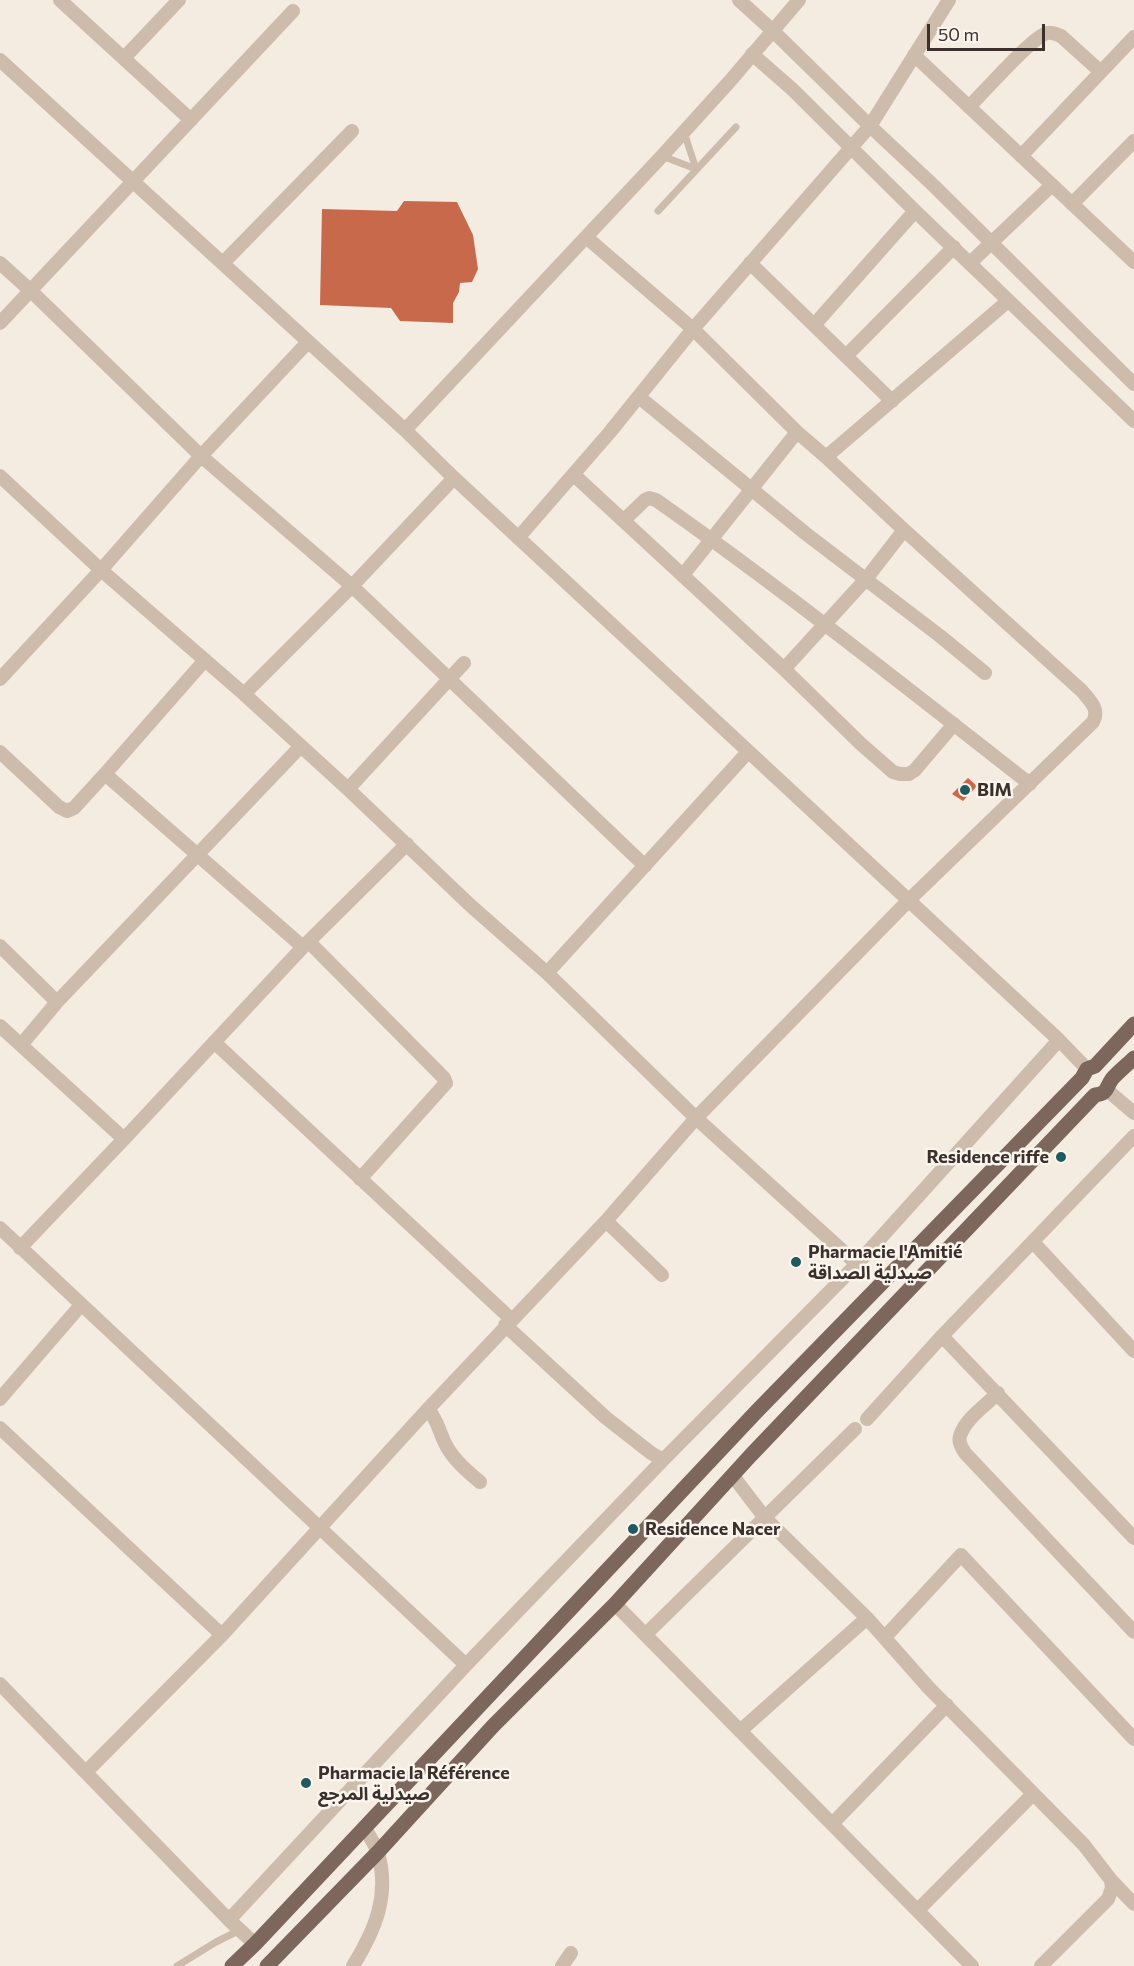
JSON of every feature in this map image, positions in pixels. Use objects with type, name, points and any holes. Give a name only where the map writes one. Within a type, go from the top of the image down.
[{"type":"main road","points":[[232,1965],[255,1944],[365,1828],[748,1419],[1134,1024]]},
{"type":"main road","points":[[267,1966],[378,1852],[493,1726],[615,1604],[733,1476],[1134,1058]]},
{"type":"main road","points":[[1088,1071],[1105,1069],[1109,1072],[1105,1088]]},
{"type":"main road","points":[[1088,1071],[1082,1083],[1086,1090],[1105,1088]]},
{"type":"street","points":[[60,0],[191,120]]},
{"type":"street","points":[[124,58],[178,0]]},
{"type":"street","points":[[739,0],[1132,379],[1110,398]]},
{"type":"street","points":[[405,430],[662,156],[799,0]]},
{"type":"street","points":[[518,538],[574,475],[693,329],[870,126],[949,0]]},
{"type":"street","points":[[0,323],[293,11]]},
{"type":"street","points":[[969,107],[1034,41],[1047,33],[1061,36],[1101,72]]},
{"type":"street","points":[[1021,156],[1134,37]]},
{"type":"street","points":[[752,54],[792,89],[915,211],[1134,421]]},
{"type":"street","points":[[914,55],[1134,261]]},
{"type":"street","points":[[0,60],[405,430],[518,538],[910,900],[1059,1040],[1088,1071]]},
{"type":"street","points":[[224,263],[352,131]]},
{"type":"street","points":[[1072,204],[1134,141]]},
{"type":"street","points":[[970,263],[1052,185]]},
{"type":"street","points":[[814,324],[915,211]]},
{"type":"street","points":[[86,1772],[222,1635],[508,1322],[606,1221],[696,1118],[910,900],[1094,722],[1096,716],[1096,709],[1092,703],[1068,677],[797,432],[693,329],[586,237]]},
{"type":"street","points":[[846,356],[954,247]]},
{"type":"street","points":[[0,263],[201,456],[352,586],[645,866]]},
{"type":"street","points":[[750,263],[892,401]]},
{"type":"street","points":[[826,457],[1008,301]]},
{"type":"street","points":[[0,679],[101,570],[201,456],[308,342]]},
{"type":"street","points":[[639,397],[751,490],[985,673]]},
{"type":"street","points":[[683,575],[797,432]]},
{"type":"street","points":[[574,475],[892,772],[909,774],[915,770],[954,724]]},
{"type":"street","points":[[0,476],[101,570],[244,694],[348,789],[470,906],[547,973],[696,1118],[857,1264]]},
{"type":"street","points":[[244,694],[352,586],[454,478]]},
{"type":"street","points":[[624,520],[645,500],[651,498],[712,538],[826,624],[1030,784]]},
{"type":"street","points":[[784,669],[866,579],[904,530]]},
{"type":"street","points":[[0,752],[59,807],[67,811],[74,808],[205,660]]},
{"type":"street","points":[[348,789],[465,663]]},
{"type":"street","points":[[21,1045],[57,1002],[301,746]]},
{"type":"street","points":[[547,973],[748,752]]},
{"type":"street","points":[[105,774],[196,854],[306,944],[444,1078],[446,1083],[360,1179]]},
{"type":"street","points":[[20,1248],[306,944],[407,844]]},
{"type":"street","points":[[0,946],[57,1002]]},
{"type":"street","points":[[0,1026],[124,1139]]},
{"type":"street","points":[[229,1920],[466,1665],[663,1460],[857,1264],[1059,1040]]},
{"type":"street","points":[[214,1042],[360,1179],[606,1417],[663,1460]]},
{"type":"street","points":[[1105,1088],[1134,1113]]},
{"type":"street","points":[[867,1419],[942,1336],[1134,1136]]},
{"type":"street","points":[[606,1221],[662,1275]]},
{"type":"street","points":[[0,1228],[466,1665]]},
{"type":"street","points":[[1033,1242],[1134,1351]]},
{"type":"street","points":[[0,1399],[81,1305]]},
{"type":"street","points":[[942,1336],[1134,1538]]},
{"type":"street","points":[[998,1394],[966,1424],[959,1444],[1134,1632]]},
{"type":"street","points":[[428,1409],[436,1419],[448,1449],[456,1460],[480,1482]]},
{"type":"street","points":[[0,1428],[222,1635]]},
{"type":"street","points":[[646,1634],[855,1429]]},
{"type":"street","points":[[733,1476],[765,1518],[867,1618],[928,1687],[1084,1845],[1111,1880],[1134,1904]]},
{"type":"street","points":[[885,1637],[961,1555],[1134,1739]]},
{"type":"street","points":[[615,1604],[972,1966]]},
{"type":"street","points":[[740,1731],[867,1618]]},
{"type":"street","points":[[0,1684],[255,1944]]},
{"type":"street","points":[[832,1824],[947,1705]]},
{"type":"street","points":[[918,1910],[1033,1794]]},
{"type":"street","points":[[353,1966],[378,1919],[382,1897],[378,1852],[365,1828]]},
{"type":"street","points":[[1041,1966],[1108,1899],[1112,1888],[1111,1880]]},
{"type":"street","points":[[562,1966],[571,1953]]},
{"type":"lane","points":[[658,210],[736,127]]},
{"type":"lane","points":[[684,131],[696,169]]},
{"type":"lane","points":[[662,156],[696,169]]},
{"type":"lane","points":[[177,1966],[240,1930]]},
{"type":"building","points":[[404,201],[457,202],[473,235],[478,269],[472,282],[460,283],[459,292],[453,303],[453,323],[400,321],[391,308],[320,305],[322,209],[397,211]]},
{"type":"building","name":"BIM","points":[[968,778],[977,786],[963,801],[952,794]]},
{"type":"place","name":"BIM","points":[[965,790]]},
{"type":"place","name":"Residence riffe","points":[[1061,1157]]},
{"type":"place","name":"Pharmacie l'Amitié صيدلية الصداقة","points":[[796,1262]]},
{"type":"place","name":"Residence Nacer","points":[[633,1529]]},
{"type":"place","name":"Pharmacie la Référence صيدلية المرجع","points":[[306,1783]]}]
